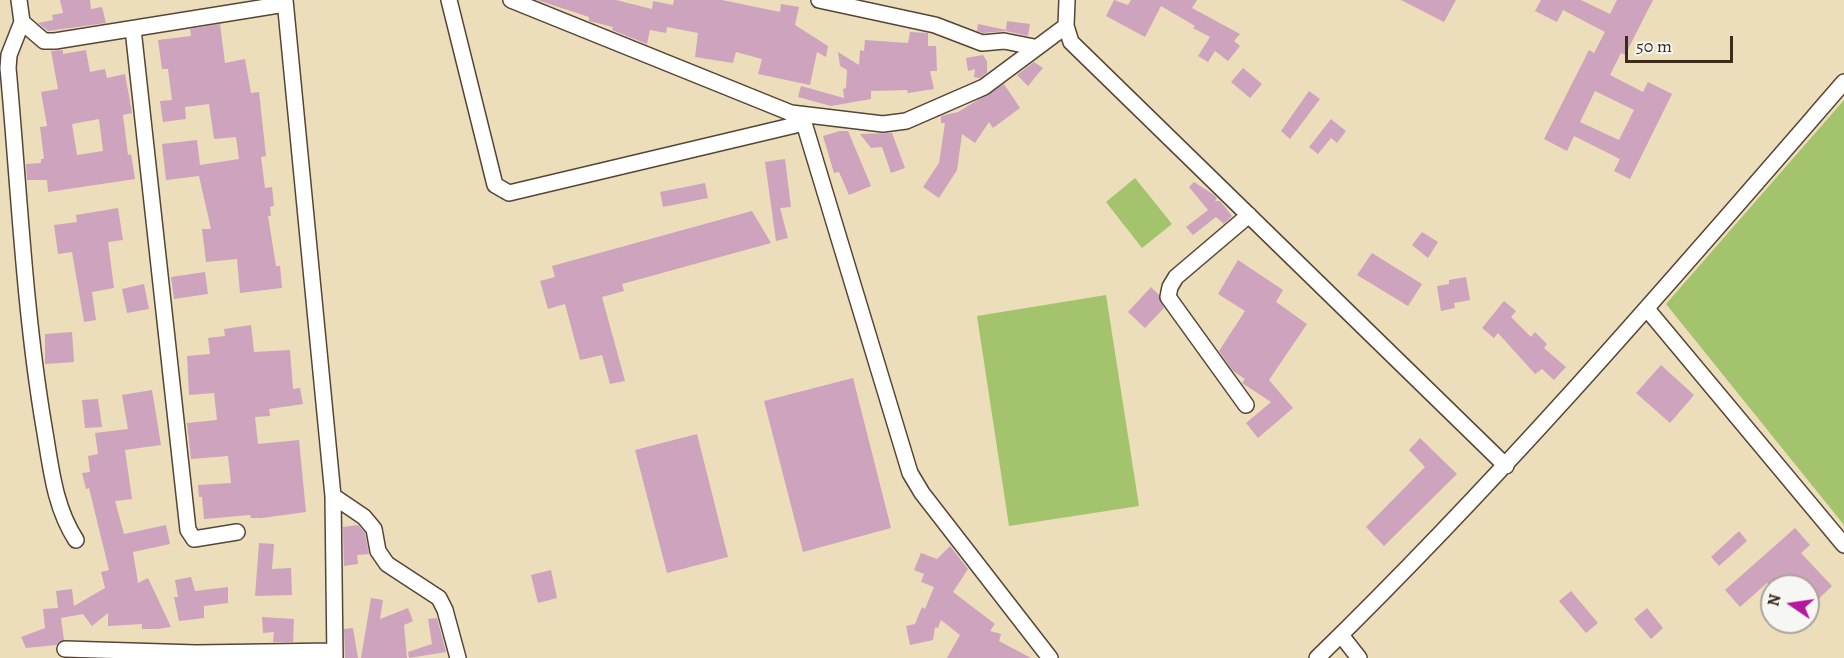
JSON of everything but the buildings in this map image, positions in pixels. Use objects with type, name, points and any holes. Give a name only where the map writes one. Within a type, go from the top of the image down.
[{"type":"street","points":[[19,0],[22,22],[9,55],[8,68],[32,331],[56,497],[65,524],[76,540]]},
{"type":"street","points":[[449,0],[495,184],[509,193],[804,123]]},
{"type":"street","points":[[511,0],[791,113],[883,124],[906,121],[984,87],[1034,47],[1066,26]]},
{"type":"street","points":[[819,0],[935,25],[982,43],[1004,41],[1034,47]]},
{"type":"street","points":[[1067,0],[1066,26],[1071,42],[1506,466]]},
{"type":"street","points":[[22,22],[45,41],[133,29],[285,2],[333,496],[335,655],[65,649]]},
{"type":"street","points":[[133,29],[188,530],[194,539],[237,532]]},
{"type":"street","points":[[1317,658],[1506,466],[1647,309],[1844,82]]},
{"type":"street","points":[[791,113],[804,123],[910,473],[922,493],[1050,658]]},
{"type":"street","points":[[1246,405],[1168,297],[1170,287],[1176,278],[1250,214]]},
{"type":"street","points":[[1647,309],[1844,544]]},
{"type":"street","points":[[333,496],[364,517],[374,530],[378,551],[387,564],[439,598],[445,610],[458,658]]},
{"type":"street","points":[[1341,635],[1359,658]]},
{"type":"green space","points":[[1844,100],[1844,525],[1666,304]]},
{"type":"green space","points":[[1135,178],[1172,224],[1142,248],[1106,202]]},
{"type":"green space","points":[[1106,295],[1139,506],[1009,526],[977,316]]}]
